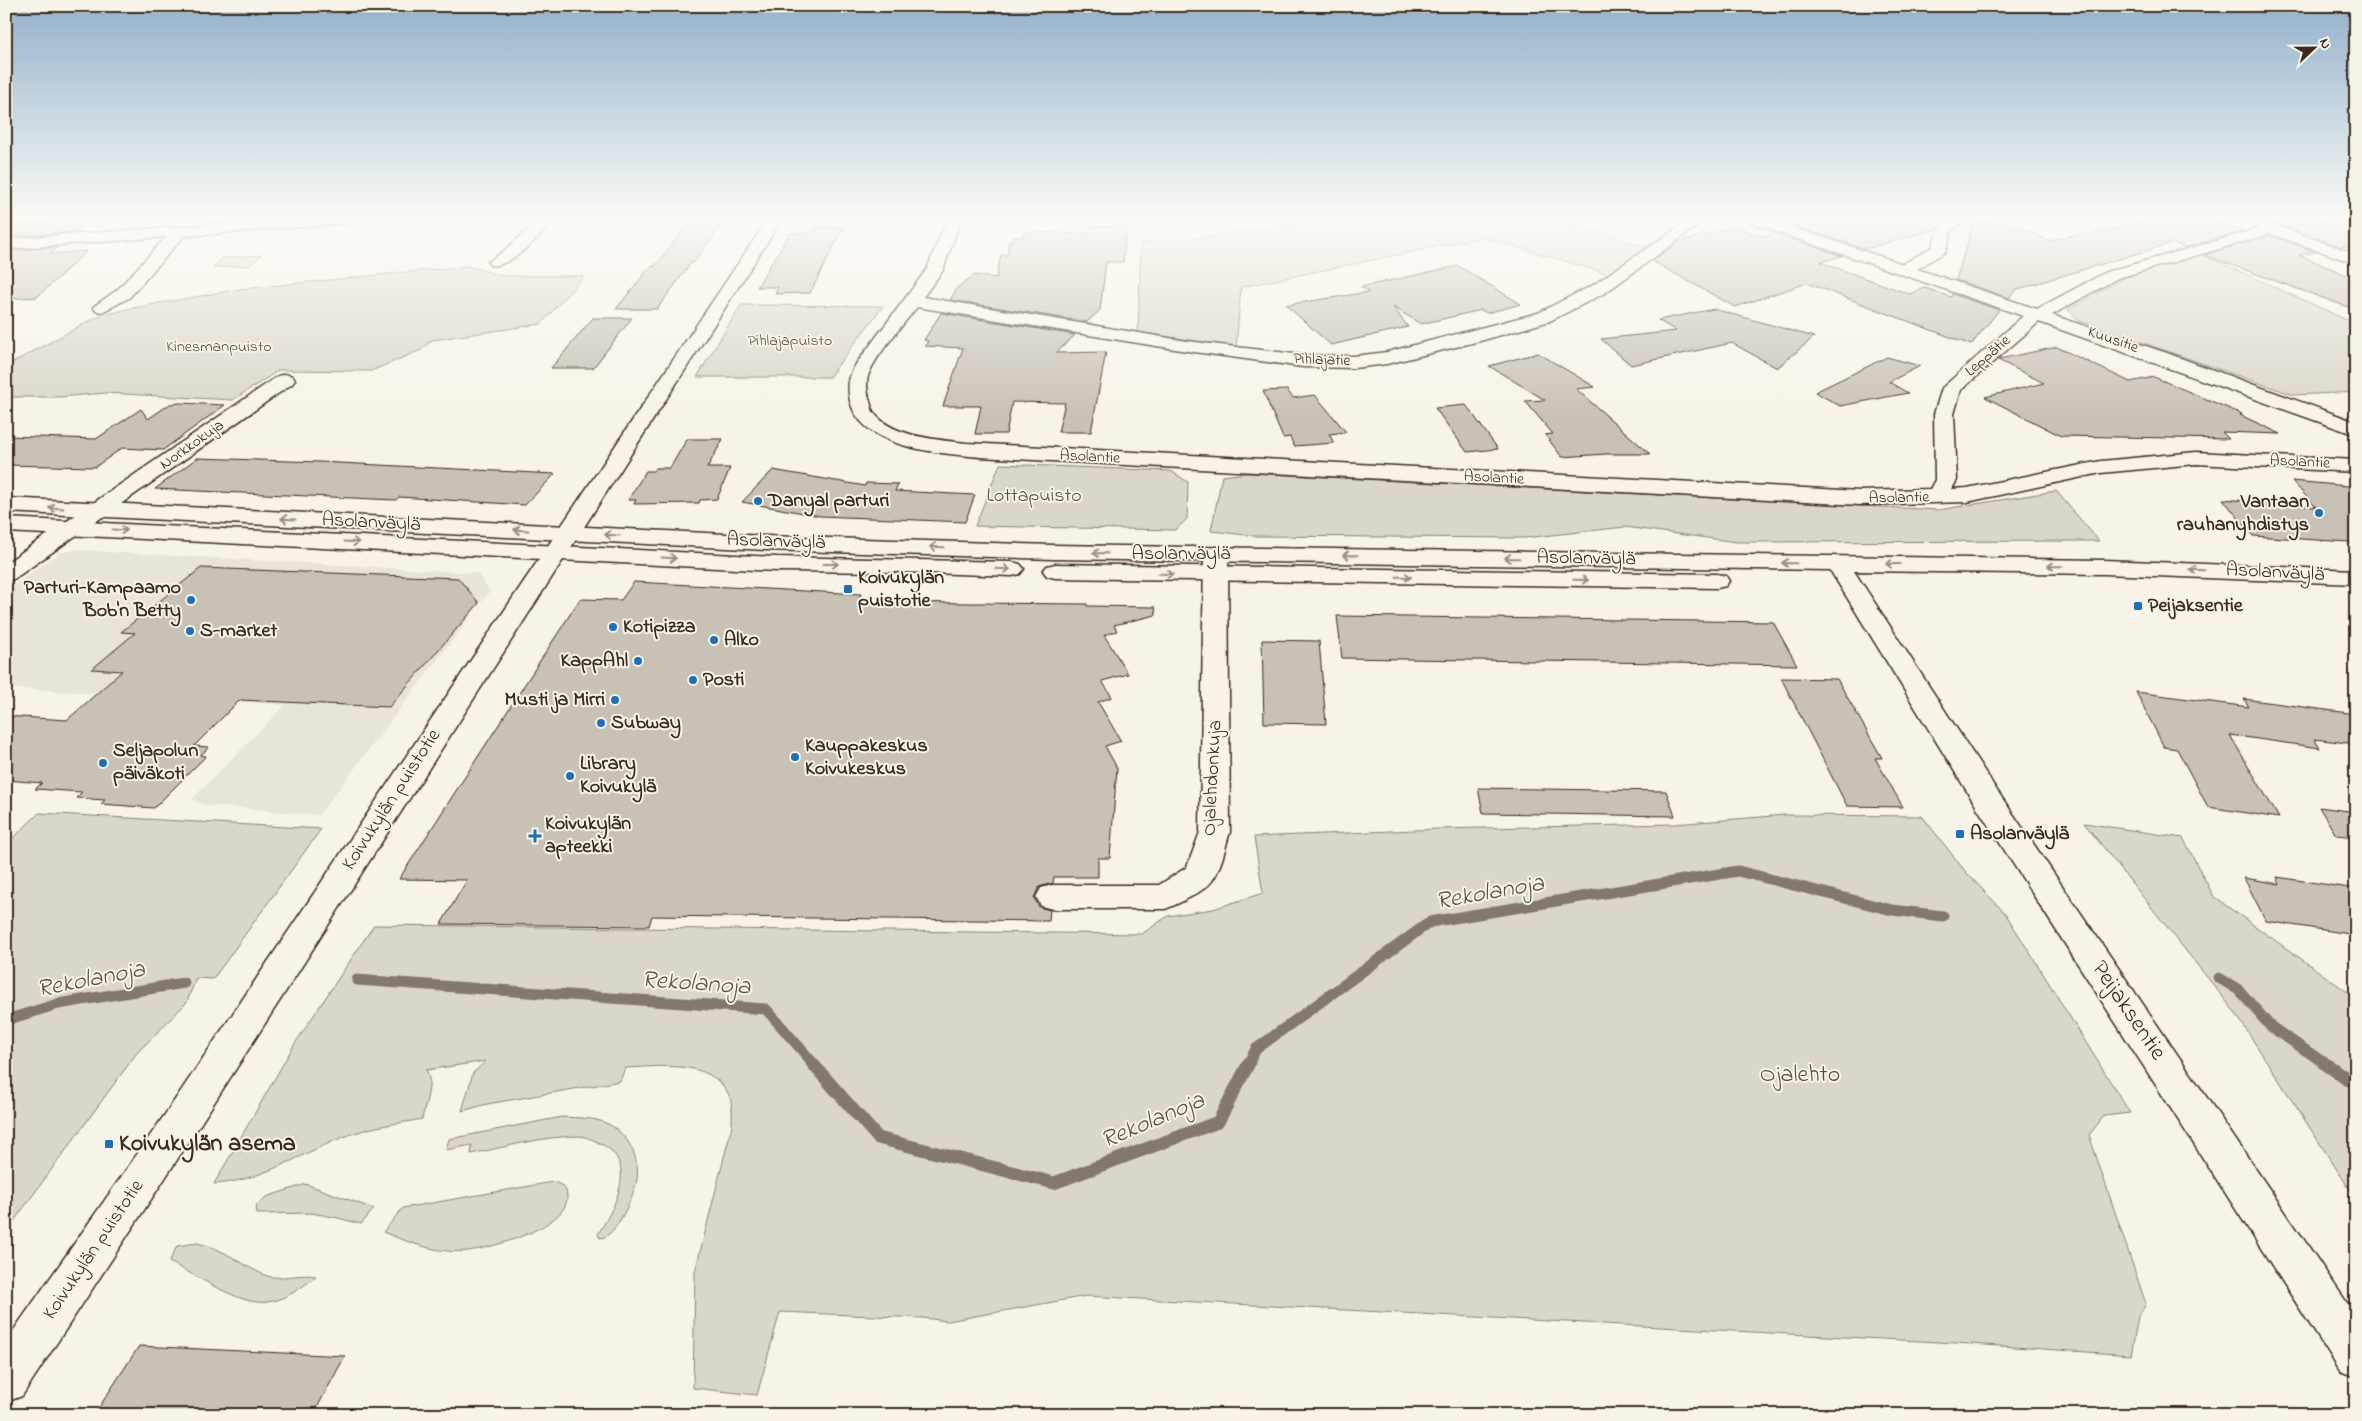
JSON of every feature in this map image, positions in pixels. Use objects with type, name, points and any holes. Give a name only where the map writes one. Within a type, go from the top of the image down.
[{"type":"street","points":[[102,307],[123,294],[131,285]]},
{"type":"street","name":"Koivukylän puistotie","points":[[6,1380],[181,1122],[731,285]]},
{"type":"street","name":"Asolantie","points":[[925,285],[857,377],[855,385],[864,414],[874,425],[919,443],[980,451],[1850,498],[1967,495],[2101,467],[2196,458],[2356,466]]},
{"type":"street","name":"Pihlajatie","points":[[914,302],[1187,346],[1303,361],[1354,362],[1386,358],[1474,338],[1544,317],[1604,285]]},
{"type":"street","name":"Kuusitie","points":[[1950,285],[2253,390],[2356,430]]},
{"type":"street","name":"Leppätie","points":[[1936,497],[1946,480],[1944,414],[1952,388],[1991,351],[2028,321],[2093,285]]},
{"type":"street","name":"Norkkokuja","points":[[6,574],[285,380]]},
{"type":"street","name":"Asolanväylä","points":[[6,505],[563,542],[777,564],[1215,565],[1843,573],[2114,567],[2356,577]]},
{"type":"street","name":"Asolanväylä","points":[[6,525],[563,542]]},
{"type":"street","name":"Ojalehdonkuja","points":[[1052,897],[1165,897],[1200,874],[1215,832],[1217,677],[1215,565]]},
{"type":"street","name":"Asolanväylä","points":[[1843,573],[2109,586],[2356,594]]},
{"type":"street","name":"Peijaksentie","points":[[1843,573],[1987,799],[2356,1355]]},
{"type":"shaded area","points":[[76,550],[477,573],[490,591],[319,815],[204,805],[192,799],[285,705],[6,688],[6,591],[59,553]]},
{"type":"green space","name":"Kinesmanpuisto","points":[[277,285],[576,285],[541,324],[432,340],[421,350],[371,371],[279,370],[233,400],[105,393],[59,397],[6,397],[6,366],[95,318],[127,309],[240,289]]},
{"type":"green space","points":[[1140,285],[1249,285],[1241,287],[1236,347],[1138,332]]},
{"type":"green space","points":[[2111,285],[2270,285],[2356,324],[2356,392],[2294,395],[2080,321],[2068,310]]},
{"type":"green space","name":"Pihlajapuisto","points":[[741,305],[883,306],[829,377],[697,377]]},
{"type":"green space","name":"Lottapuisto","points":[[1000,464],[1171,471],[1188,482],[1187,519],[1175,530],[975,526]]},
{"type":"green space","points":[[1248,473],[1938,510],[2056,491],[2099,541],[1737,542],[1625,527],[1524,538],[1255,536],[1211,531],[1222,476]]},
{"type":"green space","points":[[39,813],[321,829],[213,979],[196,978],[187,1002],[136,1054],[6,1232],[6,845]]},
{"type":"green space","name":"Ojalehto","points":[[1785,815],[1922,816],[1965,871],[2005,913],[2130,1113],[2104,1116],[2089,1135],[2146,1304],[2138,1317],[2131,1355],[1956,1343],[1086,1296],[948,1321],[923,1318],[780,1312],[757,1395],[693,1388],[695,1272],[732,1126],[732,1106],[729,1095],[721,1083],[710,1075],[683,1067],[625,1068],[620,1081],[487,1104],[462,1111],[473,1073],[486,1061],[426,1070],[429,1087],[422,1119],[361,1131],[252,1177],[214,1184],[294,1045],[374,925],[1142,934],[1168,916],[1213,909],[1263,893],[1254,837],[1438,829],[1675,824]]},
{"type":"green space","points":[[2084,823],[2183,838],[2214,897],[2356,998],[2356,1199],[2234,1011]]},
{"type":"green space","points":[[562,1117],[591,1119],[608,1124],[621,1133],[634,1154],[637,1179],[633,1194],[624,1214],[606,1236],[600,1238],[598,1234],[616,1201],[621,1177],[620,1165],[615,1155],[605,1146],[580,1136],[566,1136],[471,1154],[472,1145],[446,1150],[449,1139]]},
{"type":"green space","points":[[553,1182],[563,1186],[567,1197],[564,1208],[555,1218],[527,1234],[494,1246],[468,1251],[446,1251],[414,1244],[383,1232],[403,1208]]},
{"type":"green space","points":[[306,1184],[374,1209],[361,1224],[311,1213],[257,1214],[256,1206],[266,1197]]},
{"type":"green space","points":[[197,1243],[225,1253],[267,1276],[316,1276],[289,1295],[273,1301],[257,1302],[247,1300],[225,1291],[169,1262],[177,1246]]},
{"type":"building","points":[[6,285],[50,285],[37,297],[6,299]]},
{"type":"building","points":[[635,285],[675,285],[657,309],[616,309]]},
{"type":"building","points":[[758,285],[814,285],[810,293],[775,294],[778,287],[757,287]]},
{"type":"building","points":[[961,285],[1103,285],[1100,310],[1087,322],[950,300]]},
{"type":"building","points":[[1369,285],[1490,285],[1521,304],[1487,313],[1481,310],[1421,324],[1393,307],[1408,327],[1331,345],[1286,305],[1369,292],[1361,287]]},
{"type":"building","points":[[1696,285],[1800,285],[1735,307]]},
{"type":"building","points":[[1813,285],[1885,285],[1909,294],[1925,288],[1951,297],[1952,294],[1999,310],[1971,345]]},
{"type":"building","points":[[1972,285],[2031,285],[2015,290],[2009,298]]},
{"type":"building","points":[[2288,285],[2356,285],[2356,310]]},
{"type":"building","points":[[1714,309],[1814,337],[1777,368],[1732,343],[1631,365],[1601,339],[1676,331],[1658,320]]},
{"type":"building","points":[[941,313],[1075,335],[1056,353],[1106,352],[1091,432],[1058,432],[1065,403],[1012,402],[1006,434],[975,434],[981,406],[943,406],[963,348],[925,346],[928,341],[924,340]]},
{"type":"building","points":[[593,318],[632,318],[593,368],[551,368]]},
{"type":"building","points":[[2057,347],[2130,382],[2154,377],[2242,414],[2240,415],[2281,434],[2222,432],[2229,439],[2061,436],[1985,397],[2044,383],[1999,359]]},
{"type":"building","points":[[1538,353],[1595,387],[1576,389],[1650,454],[1562,457],[1545,435],[1553,434],[1525,401],[1545,400],[1489,366]]},
{"type":"building","points":[[1887,357],[1920,366],[1889,382],[1908,393],[1840,406],[1815,392]]},
{"type":"building","points":[[1287,390],[1293,398],[1315,395],[1346,432],[1329,434],[1334,443],[1294,446],[1290,437],[1283,438],[1263,391]]},
{"type":"building","points":[[170,404],[225,405],[163,450],[122,448],[95,467],[6,465],[6,436],[96,439],[141,409],[148,419]]},
{"type":"building","points":[[1466,405],[1498,449],[1467,452],[1435,408]]},
{"type":"building","points":[[687,439],[723,439],[707,468],[730,468],[717,499],[700,500],[699,503],[634,504],[636,500],[628,500],[646,471],[653,471],[656,468],[670,468]]},
{"type":"building","points":[[197,458],[555,474],[525,505],[399,497],[396,500],[155,489]]},
{"type":"building","points":[[773,470],[865,486],[866,483],[898,484],[895,491],[975,495],[965,522],[820,516],[742,502]]},
{"type":"building","name":"Vantaan rauhanyhdistys","points":[[2292,481],[2348,486],[2356,494],[2356,550],[2349,542],[2253,536],[2223,499],[2316,507]]},
{"type":"building","points":[[201,568],[458,578],[479,603],[389,707],[240,700],[194,746],[209,747],[201,755],[206,756],[154,808],[101,804],[105,800],[76,798],[82,792],[35,789],[42,783],[6,780],[6,716],[67,720],[122,671],[92,669],[135,633],[121,632]]},
{"type":"building","name":"Kauppakeskus Koivukeskus","points":[[634,582],[861,594],[858,602],[1087,604],[1087,606],[1155,607],[1156,615],[1114,625],[1117,631],[1104,635],[1128,674],[1102,681],[1112,697],[1098,702],[1121,741],[1105,746],[1117,768],[1110,858],[1098,858],[1098,877],[1054,877],[1053,883],[1039,887],[1034,898],[1039,907],[1050,910],[1049,921],[652,916],[649,926],[441,924],[467,880],[399,879],[580,599],[621,600]]},
{"type":"building","points":[[1337,616],[1773,622],[1797,665],[1342,658]]},
{"type":"building","points":[[1262,640],[1319,641],[1326,724],[1264,723]]},
{"type":"building","points":[[1781,678],[1837,679],[1882,758],[1875,758],[1903,807],[1847,806]]},
{"type":"building","points":[[2136,692],[2249,707],[2244,699],[2356,714],[2356,744],[2314,739],[2320,748],[2230,735],[2279,818],[2208,807],[2177,749],[2164,747]]},
{"type":"building","points":[[1478,788],[1666,791],[1675,816],[1483,813]]},
{"type":"building","points":[[2319,807],[2356,812],[2356,837],[2336,835]]},
{"type":"building","points":[[2277,877],[2356,889],[2356,935],[2266,921],[2244,878],[2280,884]]},
{"type":"building","points":[[139,1346],[345,1356],[313,1415],[94,1415]]},
{"type":"waterway","name":"Rekolanoja","points":[[1248,1064],[1256,1049],[1430,922],[1738,871],[1892,910],[1943,916]]},
{"type":"waterway","name":"Rekolanoja","points":[[2219,978],[2239,990],[2270,1026],[2326,1064]]},
{"type":"waterway","name":"Rekolanoja","points":[[357,980],[766,1009],[814,1064]]},
{"type":"waterway","name":"Rekolanoja","points":[[6,1020],[58,1004],[184,983]]},
{"type":"waterway","name":"Rekolanoja","points":[[812,1063],[878,1138],[1054,1183],[1218,1122],[1249,1063]]},
{"type":"waterway","name":"Rekolanoja","points":[[2324,1063],[2356,1084]]},
{"type":"place","name":"Danyal parturi","points":[[758,501]]},
{"type":"place","name":"Vantaan rauhanyhdistys","points":[[2319,513]]},
{"type":"place","name":"Koivukylän puistotie","points":[[848,589]]},
{"type":"place","name":"Parturi-Kampaamo Bob'n Betty","points":[[191,600]]},
{"type":"place","name":"Peijaksentie","points":[[2138,606]]},
{"type":"place","name":"Kotipizza","points":[[613,627]]},
{"type":"place","name":"S-market","points":[[190,631]]},
{"type":"place","name":"Alko","points":[[714,640]]},
{"type":"place","name":"KappAhl","points":[[638,661]]},
{"type":"place","name":"Posti","points":[[693,680]]},
{"type":"place","name":"Musti ja Mirri","points":[[615,700]]},
{"type":"place","name":"Subway","points":[[601,723]]},
{"type":"place","name":"Kauppakeskus Koivukeskus","points":[[795,757]]},
{"type":"place","name":"Seljapolun päiväkoti","points":[[103,763]]},
{"type":"place","name":"Library Koivukylä","points":[[570,776]]},
{"type":"place","name":"Asolanväylä","points":[[1960,834]]},
{"type":"place","name":"Koivukylän apteekki","points":[[535,836]]},
{"type":"place","name":"Koivukylän asema","points":[[109,1144]]}]
